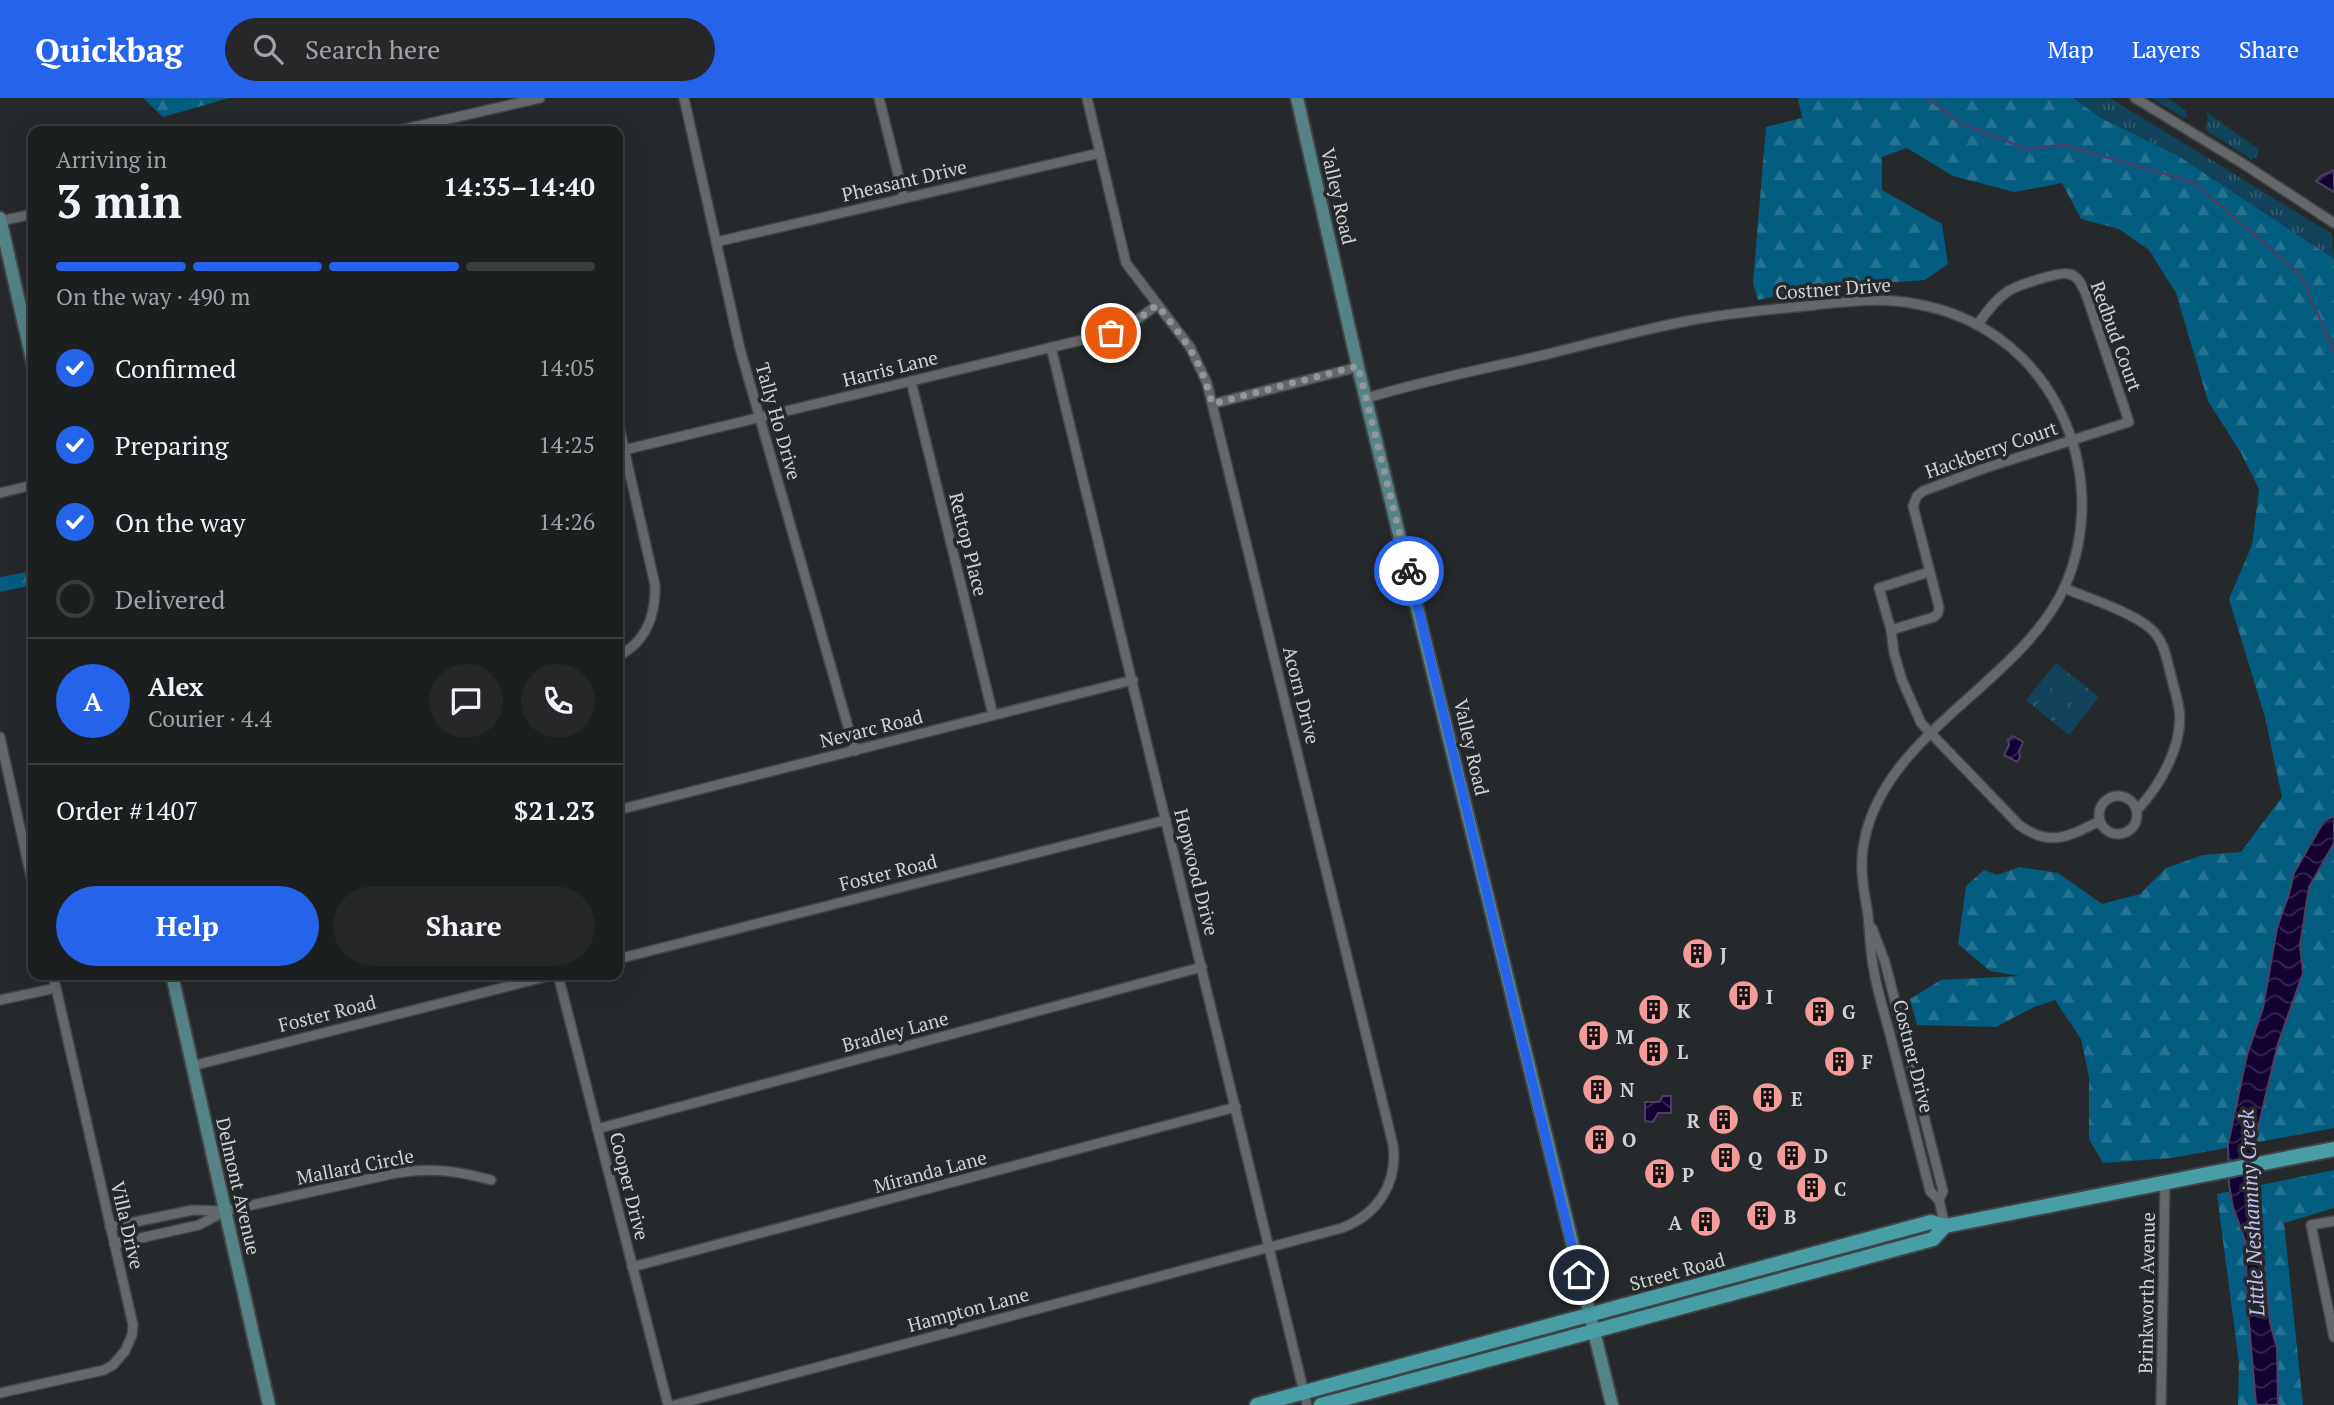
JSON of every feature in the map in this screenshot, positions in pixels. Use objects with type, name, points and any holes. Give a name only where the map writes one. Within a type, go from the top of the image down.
[{"type":"main road","name":"Street Road","points":[[1258,1405],[1306,1399],[1589,1315],[1931,1222],[1945,1226],[2334,1149]]},
{"type":"main road","name":"Street Road","points":[[1321,1405],[1933,1239],[1945,1226]]},
{"type":"street","points":[[425,126],[540,98]]},
{"type":"street","name":"Tally Ho Drive","points":[[684,98],[740,349],[855,751]]},
{"type":"street","points":[[879,98],[904,198]]},
{"type":"street","name":"Acorn Drive","points":[[1087,98],[1126,263],[1198,360],[1212,404],[1394,1155],[1387,1189],[1379,1202],[1361,1219],[1342,1228],[1270,1247]]},
{"type":"street","name":"Valley Road","points":[[1297,98],[1358,366],[1612,1405]]},
{"type":"street","points":[[2135,98],[2334,223]]},
{"type":"street","name":"Pheasant Drive","points":[[716,242],[1100,153]]},
{"type":"street","points":[[28,215],[0,219],[28,342]]},
{"type":"street","name":"Redbud Court","points":[[1978,324],[2009,290],[2067,273],[2080,281],[2090,302],[2129,422],[2072,439]]},
{"type":"street","name":"Costner Drive","points":[[1367,398],[1686,321],[1849,302],[1894,301],[1934,308],[1978,324],[2011,347],[2035,371],[2054,399],[2072,439],[2081,479],[2082,510],[2077,547],[2064,588],[2048,615],[2024,644],[1931,734],[1890,778],[1873,808],[1863,847],[1861,884],[1868,916],[1874,971],[1930,1191],[1939,1200],[1945,1226]]},
{"type":"street","name":"Harris Lane","points":[[624,450],[1126,328],[1157,305]]},
{"type":"street","name":"Hopwood Drive","points":[[1051,347],[1306,1399]]},
{"type":"street","points":[[1212,404],[1358,366]]},
{"type":"street","name":"Rettop Place","points":[[911,381],[993,715]]},
{"type":"street","name":"Hackberry Court","points":[[1891,629],[1934,617],[1938,613],[1939,607],[1913,506],[1917,496],[1923,491],[2072,439]]},
{"type":"street","points":[[623,445],[655,585],[656,600],[650,623],[643,636],[623,653]]},
{"type":"street","points":[[0,493],[28,486]]},
{"type":"street","points":[[1929,572],[1879,588],[1891,629],[1894,653],[1915,711],[1931,734],[2019,825],[2030,833],[2056,839],[2074,834],[2099,821]]},
{"type":"street","points":[[2064,588],[2146,626],[2163,645],[2179,710],[2179,729],[2170,757],[2155,788],[2137,810]]},
{"type":"street","name":"Nevarc Road","points":[[623,809],[1133,680]]},
{"type":"street","points":[[0,737],[28,863]]},
{"type":"street","points":[[2117,796],[2126,797],[2133,802],[2137,810],[2134,826],[2119,835],[2111,833],[2099,821],[2102,804],[2117,796]]},
{"type":"street","name":"Foster Road","points":[[623,958],[1166,820]]},
{"type":"street","name":"Bradley Lane","points":[[597,1129],[1202,967]]},
{"type":"street","name":"Villa Drive","points":[[0,1393],[104,1370],[120,1358],[129,1343],[133,1325],[54,980]]},
{"type":"street","name":"Delmont Avenue","points":[[173,980],[269,1405]]},
{"type":"street","name":"Foster Road","points":[[192,1066],[535,980]]},
{"type":"street","name":"Cooper Drive","points":[[556,980],[668,1405]]},
{"type":"street","points":[[0,1000],[56,988]]},
{"type":"street","name":"Miranda Lane","points":[[632,1267],[1236,1108]]},
{"type":"street","name":"Mallard Circle","points":[[225,1211],[409,1171],[458,1171],[491,1180]]},
{"type":"street","name":"Brinkworth Avenue","points":[[2161,1405],[2165,1182]]},
{"type":"street","points":[[110,1227],[193,1210],[225,1211]]},
{"type":"street","points":[[114,1244],[199,1225],[225,1211]]},
{"type":"street","points":[[2334,1221],[2311,1225],[2334,1337]]},
{"type":"street","name":"Hampton Lane","points":[[675,1405],[1270,1247]]},
{"type":"green space","points":[[143,98],[229,98],[163,117]]},
{"type":"green space","points":[[1798,98],[2073,98],[2101,118],[2177,155],[2334,259],[2334,1128],[2172,1158],[2103,1163],[2089,1139],[2089,1077],[2081,1039],[2055,1000],[2034,1007],[1996,1027],[1917,1025],[1910,999],[1941,980],[2020,976],[1990,971],[1958,944],[1966,886],[1984,870],[1997,875],[2019,867],[2058,873],[2102,904],[2140,894],[2166,868],[2203,855],[2241,852],[2282,797],[2265,717],[2229,599],[2252,545],[2259,489],[2241,453],[2208,401],[2176,293],[2149,250],[2119,229],[2081,219],[2062,183],[2014,192],[1953,176],[1907,148],[1882,157],[1882,190],[1942,224],[1948,264],[1925,280],[1823,287],[1758,300],[1753,283],[1766,127],[1802,118]]},
{"type":"green space","points":[[2073,98],[2110,98],[2332,234],[2334,259],[2177,155],[2101,118]]},
{"type":"green space","points":[[2151,98],[2168,98],[2186,111],[2187,117],[2184,118]]},
{"type":"green space","points":[[2206,111],[2259,150],[2257,157],[2251,159],[2207,131]]},
{"type":"green space","points":[[28,572],[28,586],[0,592],[0,577]]},
{"type":"green space","points":[[2056,663],[2099,697],[2069,735],[2026,700]]},
{"type":"green space","points":[[2060,674],[2088,696],[2078,708],[2050,687]]},
{"type":"green space","points":[[2046,692],[2074,713],[2064,725],[2037,704]]},
{"type":"green space","points":[[2334,1170],[2334,1208],[2284,1223],[2303,1405],[2238,1405],[2239,1364],[2217,1194]]},
{"type":"water","points":[[2334,170],[2334,192],[2316,181]]},
{"type":"water","points":[[2013,736],[2023,742],[2017,762],[2004,755],[2009,745],[2008,740]]},
{"type":"water","points":[[2334,816],[2334,843],[2309,887],[2300,945],[2303,973],[2278,1044],[2255,1140],[2257,1225],[2263,1252],[2270,1323],[2277,1348],[2278,1405],[2256,1405],[2247,1299],[2246,1243],[2233,1207],[2229,1185],[2228,1145],[2247,1055],[2263,1008],[2277,928],[2294,873],[2324,821]]},
{"type":"water","points":[[1663,1096],[1671,1096],[1671,1113],[1658,1113],[1653,1122],[1645,1121],[1645,1102],[1659,1102]]},
{"type":"waterway","name":"Little Neshaminy Creek","points":[[1928,98],[1958,122],[2027,149],[2064,145],[2193,182],[2301,275],[2334,352]]},
{"type":"way so far","points":[[1111,333],[1126,328],[1157,305],[1198,360],[1212,404],[1358,366],[1409,571]]},
{"type":"place","name":"J","points":[[1697,954]]},
{"type":"place","name":"I","points":[[1743,996]]},
{"type":"place","name":"K","points":[[1654,1010]]},
{"type":"place","name":"G","points":[[1819,1011]]},
{"type":"place","name":"M","points":[[1593,1036]]},
{"type":"place","name":"L","points":[[1654,1051]]},
{"type":"place","name":"F","points":[[1839,1061]]},
{"type":"place","name":"N","points":[[1597,1089]]},
{"type":"place","name":"E","points":[[1768,1098]]},
{"type":"place","name":"R","points":[[1723,1120]]},
{"type":"place","name":"O","points":[[1599,1139]]},
{"type":"place","name":"D","points":[[1791,1155]]},
{"type":"place","name":"Q","points":[[1725,1158]]},
{"type":"place","name":"P","points":[[1659,1174]]},
{"type":"place","name":"C","points":[[1811,1188]]},
{"type":"place","name":"B","points":[[1761,1216]]},
{"type":"place","name":"A","points":[[1705,1222]]},
{"type":"route","points":[[1409,571],[1579,1275]]}]
